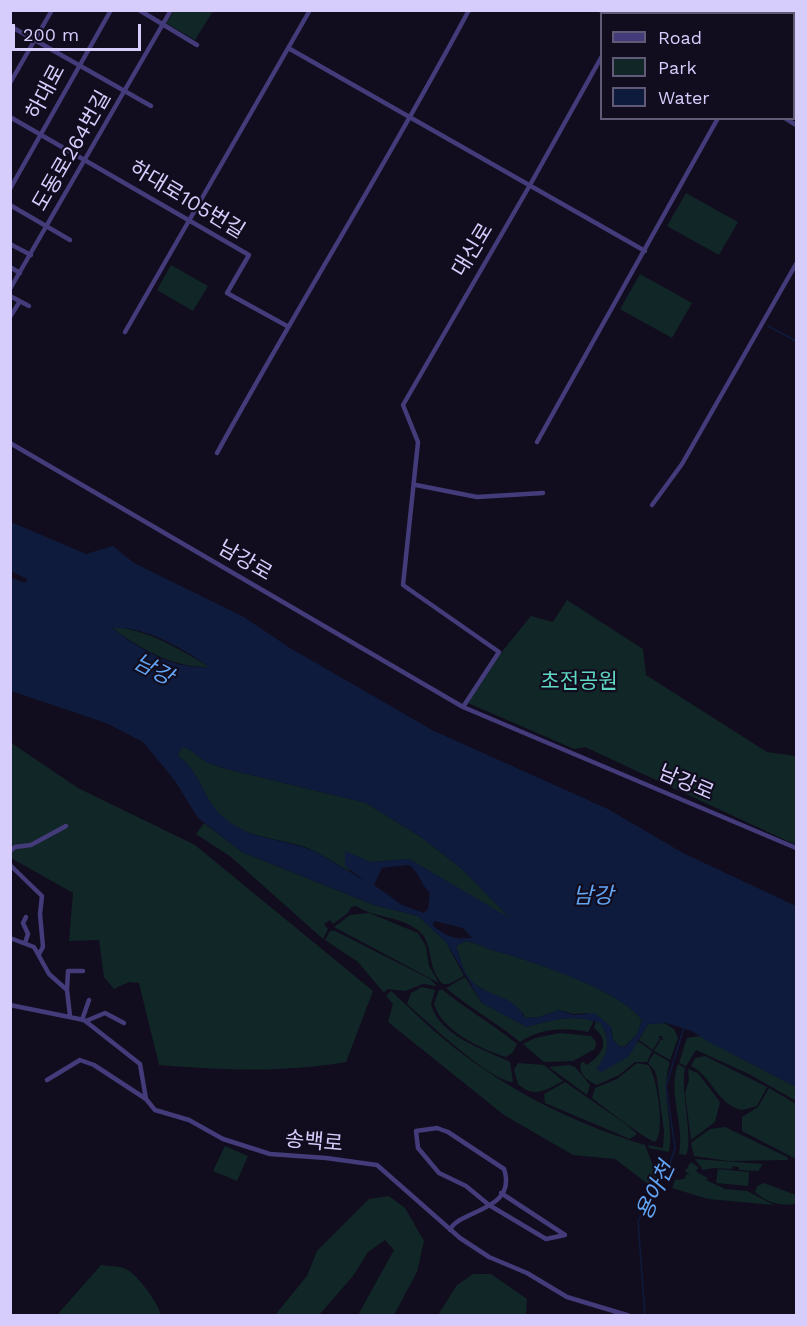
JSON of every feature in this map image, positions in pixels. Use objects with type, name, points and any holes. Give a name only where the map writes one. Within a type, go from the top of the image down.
[{"type":"street","points":[[10,83],[52,10]]},
{"type":"street","name":"하대로","points":[[10,189],[111,10]]},
{"type":"street","points":[[138,10],[198,45]]},
{"type":"street","name":"도동로264번길","points":[[10,289],[171,10]]},
{"type":"street","points":[[125,332],[188,219],[290,49],[310,10]]},
{"type":"street","points":[[217,453],[288,326],[411,118],[469,10]]},
{"type":"street","points":[[600,10],[608,12]]},
{"type":"street","points":[[10,26],[151,106]]},
{"type":"street","points":[[290,49],[645,251]]},
{"type":"street","name":"대신로","points":[[416,485],[415,466],[418,442],[403,405],[407,394],[530,185],[600,60]]},
{"type":"street","name":"하대로105번길","points":[[10,117],[249,255],[227,293],[288,326]]},
{"type":"street","points":[[537,442],[717,120]]},
{"type":"street","points":[[10,205],[70,240]]},
{"type":"street","points":[[10,244],[31,255]]},
{"type":"street","points":[[652,505],[682,464],[796,264]]},
{"type":"street","points":[[10,267],[20,273]]},
{"type":"street","points":[[10,296],[29,306]]},
{"type":"street","points":[[10,317],[20,301]]},
{"type":"street","name":"남강로","points":[[10,443],[463,707],[796,848]]},
{"type":"street","points":[[463,707],[499,652],[403,585],[416,485],[477,497],[543,493]]},
{"type":"street","points":[[10,851],[15,847],[31,845],[66,826]]},
{"type":"street","points":[[10,865],[42,896],[40,914],[43,947],[39,954]]},
{"type":"street","points":[[25,943],[28,934],[23,923],[26,917]]},
{"type":"street","points":[[10,938],[34,947],[49,974],[67,990]]},
{"type":"street","points":[[70,1016],[67,990],[68,971],[83,971]]},
{"type":"street","points":[[84,1020],[89,1000]]},
{"type":"street","points":[[10,1005],[84,1020],[140,1064],[146,1099]]},
{"type":"street","points":[[84,1020],[103,1012],[124,1023]]},
{"type":"street","name":"송백로","points":[[47,1080],[80,1060],[94,1065],[146,1099],[156,1110],[189,1120],[224,1139],[270,1154],[377,1165],[450,1230],[489,1257],[527,1273],[567,1297],[630,1316]]},
{"type":"street","points":[[450,1230],[454,1223],[489,1206],[501,1193],[506,1176],[504,1169],[492,1159],[441,1129],[416,1131],[418,1148],[437,1170],[450,1180],[466,1186],[489,1206],[546,1239],[565,1234],[501,1193]]},
{"type":"green space","points":[[174,11],[213,11],[195,40],[166,23]]},
{"type":"green space","points":[[686,193],[738,222],[719,255],[667,226]]},
{"type":"green space","points":[[171,265],[208,286],[193,311],[157,290]]},
{"type":"green space","points":[[640,274],[692,303],[672,338],[620,309]]},
{"type":"green space","name":"초전공원","points":[[567,600],[643,649],[646,675],[767,752],[796,756],[796,845],[585,747],[574,749],[468,703],[500,654],[531,616],[553,622]]},
{"type":"green space","points":[[111,627],[151,636],[210,667],[170,661],[145,650]]},
{"type":"green space","points":[[10,742],[78,788],[195,845],[373,991],[346,1062],[299,1068],[252,1070],[159,1065],[139,983],[129,982],[114,989],[104,977],[99,940],[69,941],[73,893],[11,858]]},
{"type":"green space","points":[[181,748],[187,748],[208,763],[227,769],[366,803],[421,837],[462,869],[512,920],[409,859],[371,862],[348,870],[365,880],[312,850],[243,830],[221,816],[215,809],[196,776],[178,756]]},
{"type":"green space","points":[[204,823],[242,852],[374,905],[418,916],[446,942],[464,976],[449,984],[443,984],[434,971],[428,944],[421,933],[406,923],[356,906],[351,907],[348,913],[333,924],[330,920],[324,924],[328,929],[323,939],[231,857],[196,834]]},
{"type":"green space","points":[[369,913],[418,933],[426,946],[429,966],[439,983],[334,927],[350,915]]},
{"type":"green space","points":[[330,931],[335,931],[430,979],[437,986],[423,984],[405,991],[387,989],[384,993],[358,962],[325,940]]},
{"type":"green space","points":[[465,941],[550,968],[614,997],[642,1020],[637,1034],[624,1047],[619,1046],[613,1040],[611,1027],[587,1013],[574,1014],[559,1010],[539,1017],[525,1018],[523,1013],[474,984],[466,976],[456,946]]},
{"type":"green space","points":[[465,977],[482,1003],[527,1027],[568,1018],[594,1021],[588,1032],[570,1029],[544,1031],[520,1042],[446,988]]},
{"type":"green space","points":[[422,987],[435,990],[431,1005],[444,1026],[464,1041],[510,1062],[513,1082],[490,1072],[475,1061],[407,1004],[411,993]]},
{"type":"green space","points":[[439,990],[443,990],[517,1044],[513,1052],[506,1057],[496,1054],[454,1031],[438,1014],[434,1004]]},
{"type":"green space","points":[[391,991],[454,1048],[506,1084],[573,1119],[645,1145],[658,1178],[652,1187],[615,1159],[573,1155],[504,1115],[388,1022],[393,1004],[386,996]]},
{"type":"green space","points":[[596,1021],[601,1023],[607,1041],[604,1057],[597,1068],[628,1056],[638,1041],[652,1051],[647,1062],[635,1062],[619,1075],[597,1085],[587,1079],[582,1074],[581,1063],[586,1061],[584,1063],[587,1065],[597,1057],[603,1043],[594,1028]]},
{"type":"green space","points":[[664,1023],[674,1029],[678,1038],[670,1060],[654,1051],[661,1039],[663,1040],[662,1036],[658,1036],[660,1038],[653,1050],[639,1040],[648,1024]]},
{"type":"green space","points":[[560,1033],[591,1036],[596,1042],[595,1049],[573,1061],[544,1062],[523,1044],[535,1038]]},
{"type":"green space","points":[[699,1036],[796,1087],[796,1101],[749,1074],[696,1050],[686,1066],[679,1063],[687,1038]]},
{"type":"green space","points":[[654,1053],[670,1062],[666,1085],[670,1129],[669,1152],[649,1148],[648,1145],[663,1148],[664,1131],[657,1079],[655,1071],[648,1063]]},
{"type":"green space","points":[[705,1056],[767,1087],[757,1106],[742,1110],[726,1102],[705,1077],[691,1066],[695,1058]]},
{"type":"green space","points":[[518,1063],[544,1065],[563,1081],[540,1092],[524,1089],[518,1084],[514,1070]]},
{"type":"green space","points":[[637,1063],[648,1065],[657,1091],[660,1128],[655,1142],[633,1129],[592,1098],[595,1088],[617,1079]]},
{"type":"green space","points":[[678,1064],[685,1068],[684,1089],[689,1139],[686,1155],[679,1154],[680,1131],[674,1086]]},
{"type":"green space","points":[[569,1065],[575,1067],[590,1085],[587,1095],[549,1067]]},
{"type":"green space","points":[[688,1069],[698,1073],[720,1102],[715,1122],[691,1140],[685,1093],[689,1080]]},
{"type":"green space","points":[[565,1082],[637,1134],[630,1139],[545,1103],[544,1094]]},
{"type":"green space","points":[[769,1088],[796,1104],[796,1159],[742,1131],[742,1117],[758,1107]]},
{"type":"green space","points":[[725,1127],[787,1157],[788,1160],[729,1161],[694,1156],[691,1143],[710,1129]]},
{"type":"green space","points":[[225,1146],[248,1156],[237,1181],[213,1171]]},
{"type":"green space","points":[[695,1159],[763,1164],[758,1171],[739,1170],[739,1167],[733,1166],[732,1169],[703,1170]]},
{"type":"green space","points":[[691,1162],[699,1168],[696,1170],[698,1173],[708,1178],[706,1180],[725,1189],[747,1191],[774,1205],[708,1199],[672,1188],[675,1180],[684,1179],[687,1174],[691,1176],[685,1171]]},
{"type":"green space","points":[[718,1169],[749,1172],[748,1186],[716,1183]]},
{"type":"green space","points":[[764,1183],[796,1195],[796,1204],[785,1205],[764,1199],[755,1192],[757,1186]]},
{"type":"green space","points":[[389,1196],[405,1208],[424,1241],[417,1272],[394,1315],[358,1315],[394,1250],[385,1240],[368,1252],[353,1276],[319,1315],[275,1315],[307,1276],[317,1251],[369,1199]]},
{"type":"green space","points":[[101,1265],[121,1267],[131,1272],[147,1290],[161,1315],[57,1315]]},
{"type":"green space","points":[[473,1274],[491,1274],[527,1299],[526,1315],[438,1315],[457,1285]]},
{"type":"water","name":"남강","points":[[11,522],[86,554],[113,546],[134,563],[244,617],[290,648],[434,731],[608,809],[683,853],[796,906],[796,1087],[692,1031],[666,1023],[648,1024],[629,1056],[602,1072],[596,1069],[604,1057],[607,1046],[606,1035],[601,1023],[573,1018],[527,1027],[482,1003],[446,942],[418,916],[374,905],[242,852],[198,818],[175,781],[143,742],[106,723],[11,691],[11,578],[26,583],[27,579],[11,571]],"holes":[[[112,628],[125,628],[150,634],[209,667],[170,662],[122,636]],[[181,748],[187,748],[208,763],[227,769],[366,803],[421,837],[462,869],[510,918],[409,859],[371,862],[345,851],[345,866],[364,880],[311,850],[243,830],[221,815],[191,769],[178,756]],[[409,865],[430,893],[428,909],[424,913],[402,905],[374,885],[382,868]],[[434,921],[463,928],[472,938],[448,935],[433,926]],[[465,941],[472,942],[595,987],[631,1009],[642,1020],[637,1034],[625,1047],[619,1046],[613,1040],[611,1027],[595,1013],[574,1015],[559,1010],[539,1017],[525,1018],[513,1003],[475,984],[468,977],[456,946]]]},
{"type":"waterway","points":[[768,326],[796,341]]},
{"type":"waterway","name":"용아천","points":[[645,1316],[638,1221],[669,1167],[675,1148],[666,1086],[684,1027]]}]
